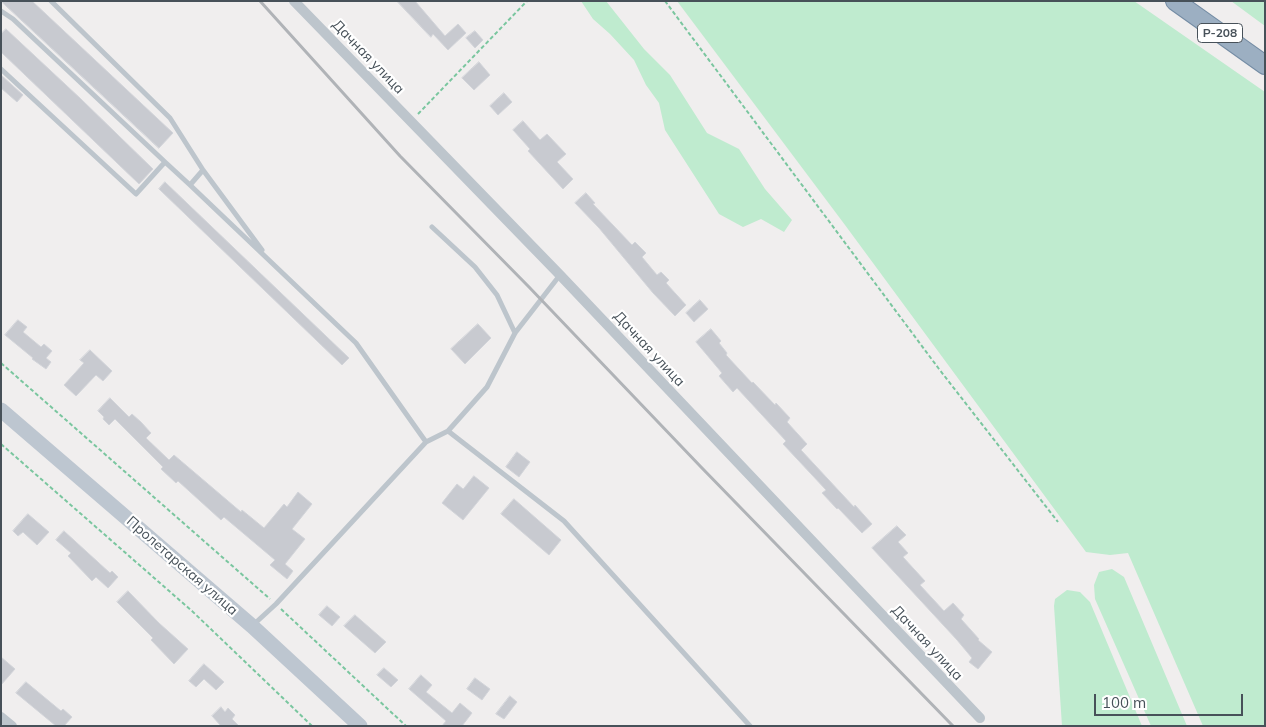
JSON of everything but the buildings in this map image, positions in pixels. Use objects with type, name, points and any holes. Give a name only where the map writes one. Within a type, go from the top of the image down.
[{"type":"highway","name":"Р-208","points":[[1175,1],[1265,65]]},
{"type":"main road","name":"Пролетарская улица","points":[[1,410],[252,626],[360,726]]},
{"type":"street","name":"Дачная улица","points":[[294,1],[560,275],[980,718]]},
{"type":"street","points":[[1,717],[12,726]]},
{"type":"lane","points":[[51,1],[170,118],[203,170],[270,260]]},
{"type":"lane","points":[[1,11],[13,19],[356,343],[426,442]]},
{"type":"lane","points":[[1,69],[136,194],[165,162]]},
{"type":"lane","points":[[190,185],[203,170]]},
{"type":"lane","points":[[432,227],[476,267],[497,295],[515,333]]},
{"type":"lane","points":[[252,626],[276,604],[426,442],[448,431],[487,387],[515,333],[560,275]]},
{"type":"lane","points":[[448,431],[564,522],[750,726]]},
{"type":"path","points":[[411,121],[527,1]]},
{"type":"path","points":[[666,1],[933,362],[1058,522]]},
{"type":"path","points":[[1,363],[276,604],[406,726]]},
{"type":"path","points":[[1,444],[192,610],[312,726]]},
{"type":"green space","points":[[581,1],[606,1],[644,49],[670,75],[707,133],[739,149],[765,189],[792,220],[784,232],[761,219],[743,227],[719,214],[665,130],[659,103],[646,85],[634,60],[593,19]]},
{"type":"green space","points":[[677,1],[1134,1],[1265,92],[1265,726],[1203,726],[1128,553],[1110,555],[1086,552]]},
{"type":"green space","points":[[1231,1],[1265,1],[1265,26]]},
{"type":"green space","points":[[1112,569],[1124,577],[1187,726],[1151,726],[1095,599],[1094,585],[1099,572]]},
{"type":"green space","points":[[1067,590],[1080,592],[1090,602],[1142,726],[1062,726],[1054,606],[1055,599]]},
{"type":"railway","points":[[260,1],[400,156],[953,726]]}]
